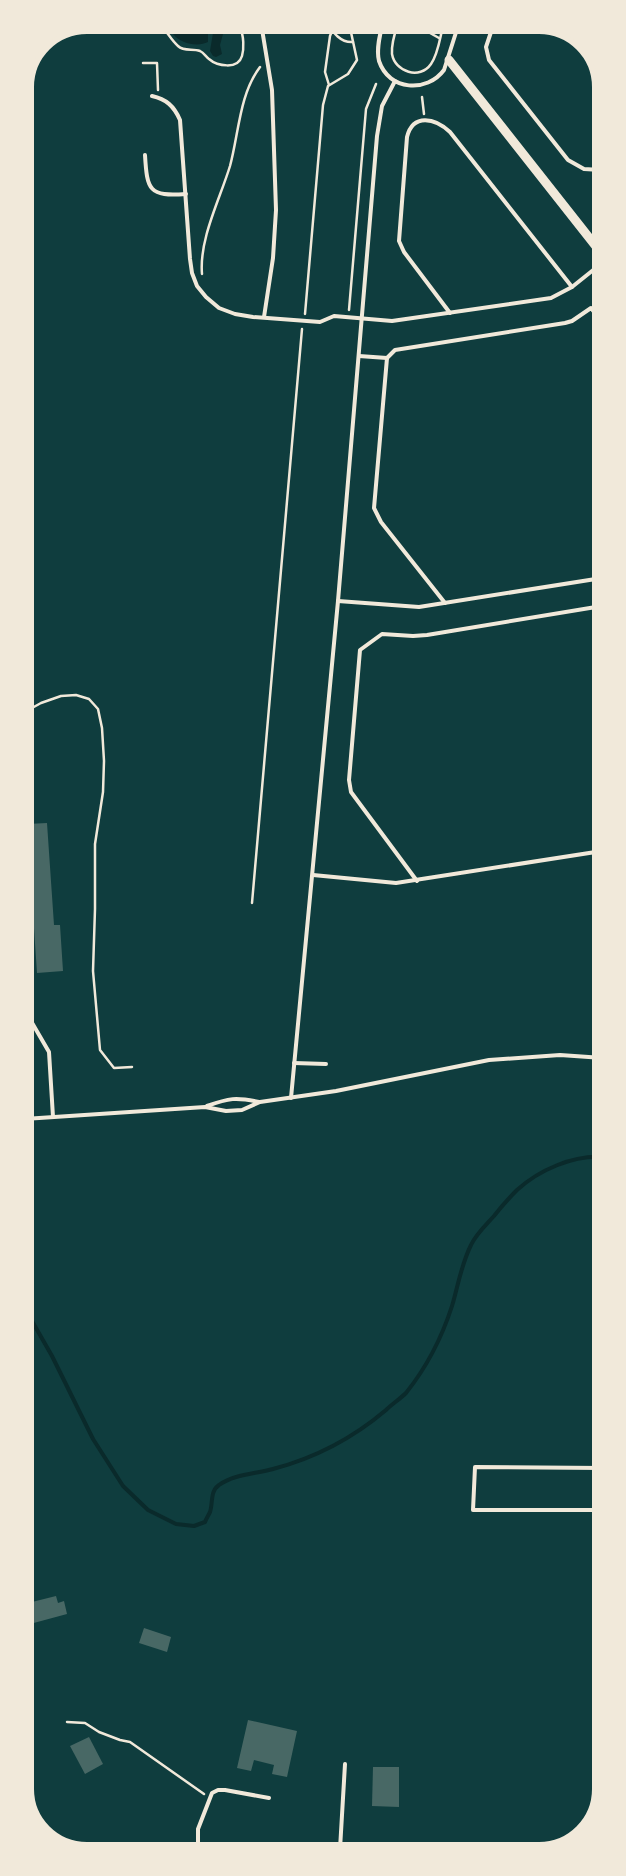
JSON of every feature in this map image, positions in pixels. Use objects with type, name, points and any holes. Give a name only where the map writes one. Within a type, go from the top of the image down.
[{"type":"street","points":[[448,60],[595,245]]},
{"type":"lane","points":[[263,31],[274,115],[276,210],[273,258],[264,318]]},
{"type":"lane","points":[[382,31],[379,58],[386,73],[396,81],[407,86],[425,85],[440,76],[448,60],[457,31]]},
{"type":"lane","points":[[491,31],[486,47],[489,60],[568,160],[584,168],[595,169]]},
{"type":"lane","points":[[291,1098],[338,601],[380,112],[386,97],[396,81]]},
{"type":"lane","points":[[152,96],[166,100],[180,120],[192,273],[197,286],[219,308],[235,314],[264,318],[320,322],[334,316],[392,321],[551,298],[572,287],[595,269]]},
{"type":"lane","points":[[450,313],[404,252],[399,241],[398,225],[407,137],[412,126],[425,120],[433,120],[450,132],[572,287]]},
{"type":"lane","points":[[145,155],[147,178],[151,188],[164,194],[186,194]]},
{"type":"lane","points":[[444,603],[381,522],[374,508],[387,358],[395,350],[565,324],[591,308],[595,313]]},
{"type":"lane","points":[[359,356],[387,358]]},
{"type":"lane","points":[[338,601],[412,608],[595,579]]},
{"type":"lane","points":[[417,881],[351,792],[349,780],[360,650],[382,634],[427,635],[595,607]]},
{"type":"lane","points":[[313,875],[396,884],[595,852]]},
{"type":"lane","points":[[31,1021],[49,1052],[53,1117]]},
{"type":"lane","points":[[31,1119],[205,1107],[226,1111],[242,1110],[260,1102],[355,1087],[489,1060],[560,1055],[595,1057]]},
{"type":"lane","points":[[294,1063],[326,1064]]},
{"type":"lane","points":[[205,1107],[239,1098],[260,1102]]},
{"type":"lane","points":[[595,1468],[474,1466],[473,1510],[595,1510]]},
{"type":"lane","points":[[340,1845],[345,1764]]},
{"type":"lane","points":[[198,1845],[198,1829],[210,1798],[218,1790],[269,1798]]},
{"type":"path","points":[[165,31],[180,48],[200,51],[209,60],[225,66],[234,65],[240,61],[243,35],[241,31]]},
{"type":"path","points":[[305,315],[323,105],[329,85],[325,72],[330,36],[332,31],[343,41],[353,42]]},
{"type":"path","points":[[329,85],[342,79],[356,63],[357,56],[351,31]]},
{"type":"path","points":[[396,31],[392,48],[394,58],[399,67],[416,74],[425,70],[431,64],[441,31]]},
{"type":"path","points":[[426,31],[439,38]]},
{"type":"path","points":[[206,297],[202,267],[206,242],[230,164],[238,123],[247,95],[260,67],[268,61]]},
{"type":"path","points":[[143,63],[157,63],[158,89]]},
{"type":"path","points":[[348,317],[366,109],[376,84]]},
{"type":"path","points":[[422,97],[424,110]]},
{"type":"path","points":[[252,903],[303,326]]},
{"type":"path","points":[[31,709],[61,696],[76,695],[89,699],[98,709],[102,728],[104,761],[103,792],[95,844],[96,908],[93,971],[99,1040],[100,1050],[114,1068],[132,1067]]},
{"type":"path","points":[[67,1722],[85,1723],[120,1740],[130,1742],[210,1798]]},
{"type":"water","points":[[172,31],[177,31],[181,34],[208,32],[208,42],[195,44],[185,42]]},
{"type":"water","points":[[213,33],[223,34],[220,45],[222,54],[216,57],[210,51]]},
{"type":"building","points":[[47,823],[54,925],[60,925],[63,971],[37,973],[31,884],[31,824]]},
{"type":"building","points":[[56,1596],[58,1603],[64,1601],[67,1614],[31,1624],[31,1602]]},
{"type":"building","points":[[144,1628],[171,1637],[167,1652],[139,1643]]},
{"type":"building","points":[[248,1720],[297,1731],[287,1777],[272,1774],[274,1765],[254,1760],[251,1771],[237,1768]]},
{"type":"building","points":[[89,1737],[103,1764],[85,1774],[70,1746]]},
{"type":"building","points":[[373,1767],[399,1767],[399,1807],[372,1806]]},
{"type":"waterway","points":[[31,1319],[52,1356],[93,1439],[123,1486],[148,1510],[176,1524],[194,1526],[205,1522],[210,1512],[214,1490],[225,1481],[266,1471],[319,1453],[347,1438],[404,1395],[427,1363],[438,1341],[452,1306],[462,1268],[473,1241],[481,1230],[517,1190],[536,1176],[568,1161],[595,1157]]}]
